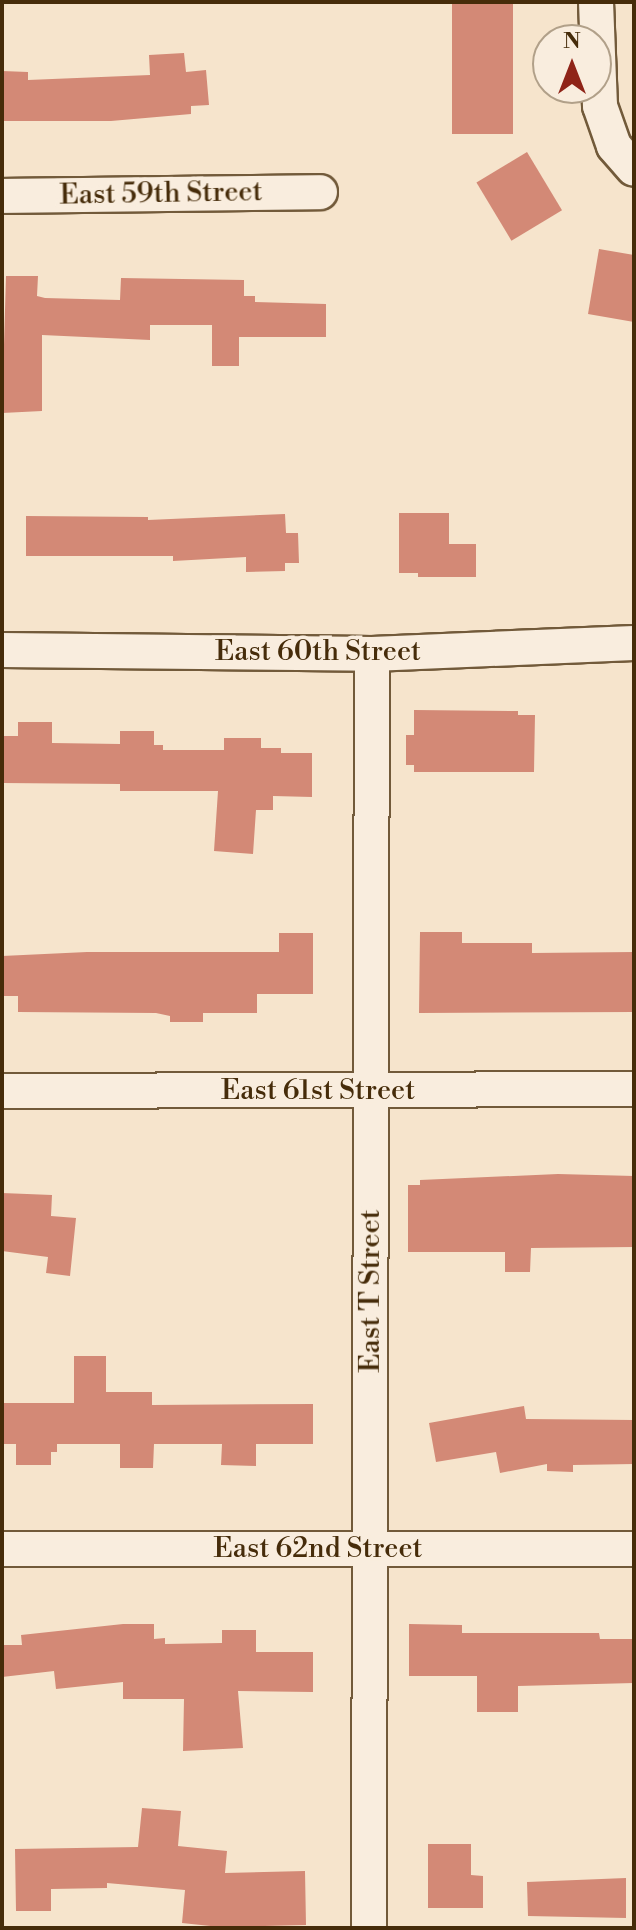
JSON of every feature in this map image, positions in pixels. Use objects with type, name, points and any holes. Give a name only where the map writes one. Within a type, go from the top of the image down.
[{"type":"street","points":[[596,2],[600,106],[607,132],[628,164]]},
{"type":"street","name":"East 59th Street","points":[[2,196],[320,192]]},
{"type":"street","name":"East 60th Street","points":[[2,650],[372,654],[634,643]]},
{"type":"street","name":"East T Street","points":[[369,1928],[372,654]]},
{"type":"street","name":"East 61st Street","points":[[2,1091],[634,1089]]},
{"type":"street","name":"East 62nd Street","points":[[2,1549],[634,1549]]},
{"type":"building","points":[[452,2],[513,2],[513,134],[452,134]]},
{"type":"building","points":[[184,53],[186,72],[206,70],[209,105],[191,106],[191,114],[111,121],[2,121],[2,71],[28,72],[28,80],[150,75],[149,55]]},
{"type":"building","points":[[527,152],[562,210],[511,241],[476,182]]},
{"type":"building","points":[[599,249],[634,255],[634,322],[588,314]]},
{"type":"building","points":[[6,276],[38,276],[37,296],[45,298],[120,300],[121,278],[244,280],[244,296],[255,296],[255,302],[326,304],[326,337],[239,337],[239,366],[212,366],[212,325],[150,325],[150,340],[42,335],[42,411],[2,413]]},
{"type":"building","points":[[399,513],[449,513],[449,544],[476,544],[476,577],[418,577],[418,573],[399,573]]},
{"type":"building","points":[[285,514],[286,533],[298,533],[299,563],[285,563],[285,571],[246,572],[246,557],[173,561],[173,556],[26,556],[26,516],[148,517],[148,520]]},
{"type":"building","points":[[414,710],[518,711],[518,715],[535,715],[534,772],[414,772],[414,765],[406,765],[406,735],[414,735]]},
{"type":"building","points":[[18,722],[52,722],[52,743],[120,744],[120,731],[154,731],[154,745],[163,745],[163,750],[224,750],[224,738],[261,738],[261,748],[281,748],[281,753],[312,753],[312,797],[273,796],[273,810],[256,810],[253,854],[214,851],[218,791],[120,791],[120,784],[2,783],[2,736],[18,736]]},
{"type":"building","points":[[420,932],[462,932],[462,943],[532,943],[532,953],[634,952],[634,1012],[419,1013]]},
{"type":"building","points":[[279,933],[313,933],[313,994],[257,994],[257,1013],[203,1013],[203,1022],[170,1022],[170,1016],[156,1013],[18,1012],[18,996],[2,996],[2,956],[87,952],[279,952]]},
{"type":"building","points":[[558,1174],[634,1176],[634,1247],[531,1248],[530,1272],[505,1272],[505,1252],[408,1252],[408,1185],[420,1185],[420,1180]]},
{"type":"building","points":[[2,1193],[52,1195],[51,1216],[76,1218],[70,1276],[46,1273],[48,1257],[2,1251]]},
{"type":"building","points":[[74,1356],[106,1356],[106,1392],[152,1392],[152,1405],[313,1404],[313,1444],[256,1444],[256,1466],[221,1465],[222,1444],[154,1444],[153,1468],[120,1468],[120,1444],[57,1444],[57,1452],[51,1452],[51,1465],[16,1465],[16,1444],[2,1444],[2,1403],[74,1403]]},
{"type":"building","points":[[524,1406],[526,1419],[634,1420],[634,1464],[573,1465],[573,1472],[547,1471],[547,1464],[500,1473],[496,1452],[436,1462],[429,1423]]},
{"type":"building","points":[[123,1624],[154,1624],[154,1639],[165,1638],[165,1644],[222,1643],[222,1630],[256,1630],[256,1652],[313,1652],[313,1692],[238,1691],[243,1748],[183,1751],[184,1699],[123,1699],[123,1682],[56,1689],[54,1671],[2,1677],[2,1645],[22,1645],[21,1635]]},
{"type":"building","points":[[409,1624],[462,1625],[462,1633],[599,1633],[600,1639],[634,1639],[634,1683],[518,1686],[518,1712],[477,1712],[477,1676],[409,1676]]},
{"type":"building","points":[[142,1808],[181,1811],[178,1846],[227,1851],[225,1873],[305,1871],[306,1925],[220,1927],[182,1923],[185,1890],[107,1883],[107,1888],[51,1889],[51,1911],[16,1911],[15,1849],[138,1847]]},
{"type":"building","points":[[428,1844],[471,1844],[471,1875],[483,1876],[483,1908],[428,1908]]},
{"type":"building","points":[[626,1878],[626,1918],[528,1916],[527,1882]]}]
